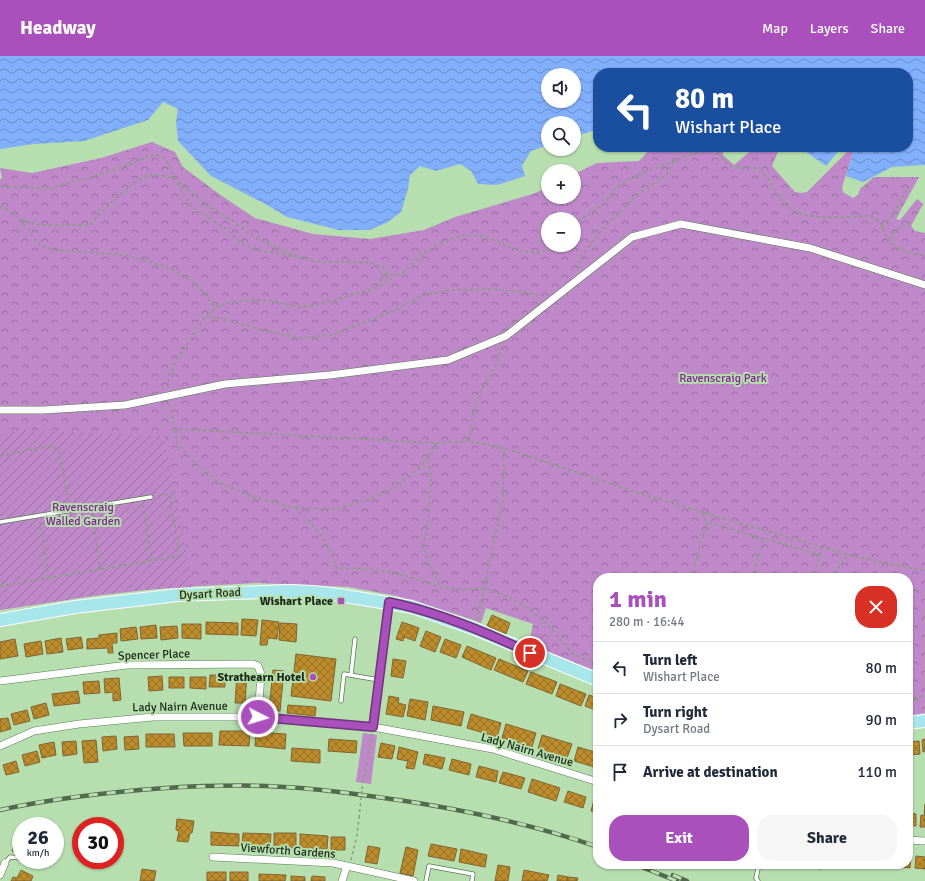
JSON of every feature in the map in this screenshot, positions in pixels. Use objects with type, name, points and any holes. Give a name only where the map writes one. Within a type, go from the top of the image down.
[{"type":"main road","name":"Dysart Road","points":[[0,620],[75,607],[186,595],[290,591],[333,594],[412,607],[475,629],[593,678]]},
{"type":"main road","points":[[913,722],[925,721]]},
{"type":"street","points":[[0,410],[44,410],[125,405],[225,384],[330,375],[448,360],[506,336],[632,237],[681,224],[810,248],[925,285]]},
{"type":"street","points":[[373,727],[389,602]]},
{"type":"street","name":"Spencer Place","points":[[0,681],[127,666],[253,664],[258,666],[261,674],[258,717]]},
{"type":"street","name":"Lady Nairn Avenue","points":[[0,746],[34,731],[79,724],[153,717],[258,717],[373,727],[493,749],[593,780]]},
{"type":"street","points":[[913,840],[925,841]]},
{"type":"street","name":"Viewforth Gardens","points":[[213,857],[333,863],[347,866],[342,881]]},
{"type":"street","points":[[0,875],[5,863]]},
{"type":"street","points":[[347,866],[414,881]]},
{"type":"lane","points":[[0,522],[151,497]]},
{"type":"lane","points":[[351,675],[356,639]]},
{"type":"lane","points":[[341,701],[344,674],[379,680]]},
{"type":"lane","points":[[5,863],[10,857],[12,857]]},
{"type":"lane","points":[[426,881],[429,866],[473,874],[472,881]]},
{"type":"lane","points":[[758,869],[756,878],[758,881]]},
{"type":"path","points":[[581,219],[603,205],[616,188],[639,174],[700,152]]},
{"type":"path","points":[[718,152],[726,163],[732,167],[757,169],[763,172],[775,192],[788,208],[798,213],[808,215],[833,217],[870,216],[879,220],[889,240],[893,244],[906,252],[925,256]]},
{"type":"path","points":[[1,186],[50,189],[63,184],[92,177],[155,154],[164,158],[169,164],[175,179],[195,209],[228,230],[242,243],[257,250],[317,262],[372,263],[384,268],[386,273],[395,276]]},
{"type":"path","points":[[576,280],[580,258],[598,234],[638,194],[666,176],[674,161]]},
{"type":"path","points":[[0,206],[20,219],[39,225],[90,225],[105,208],[139,181],[150,175],[163,176],[175,179],[207,205],[233,221],[254,237],[298,257]]},
{"type":"path","points":[[882,227],[893,215],[907,189]]},
{"type":"path","points":[[20,219],[38,245],[52,250],[126,256],[170,268],[195,283],[216,307]]},
{"type":"path","points":[[889,240],[896,231],[908,223],[913,223]]},
{"type":"path","points":[[437,443],[420,466],[398,484],[358,504],[335,508],[294,507],[274,503],[253,497],[218,482],[196,464],[177,443],[167,396],[169,376],[175,363],[206,315],[216,307],[234,302],[254,300],[274,301],[297,307],[313,306],[376,288],[405,271],[424,253],[442,242],[464,235],[484,236],[513,248],[532,253],[541,251]]},
{"type":"path","points":[[376,288],[386,273]]},
{"type":"path","points":[[206,315],[300,338],[332,335],[393,312],[422,296],[452,290],[488,289],[525,292],[551,300]]},
{"type":"path","points":[[468,441],[479,395],[497,362],[506,336]]},
{"type":"path","points":[[174,429],[437,443],[468,441],[504,448],[642,494],[848,555],[925,571]]},
{"type":"path","points":[[0,456],[46,447],[58,450],[70,510]]},
{"type":"path","points":[[475,629],[503,501],[504,448]]},
{"type":"path","points":[[429,454],[431,483],[428,521],[424,534],[423,547],[441,587]]},
{"type":"path","points":[[0,586],[179,556],[170,494],[151,497]]},
{"type":"path","points":[[142,499],[152,561]]},
{"type":"path","points":[[91,507],[100,569]]},
{"type":"path","points":[[294,507],[322,535],[331,552],[337,569],[351,568],[378,570],[407,576],[441,587],[463,590],[484,588],[509,597],[526,607],[545,622],[573,654],[593,663]]},
{"type":"path","points":[[704,513],[703,518],[707,522],[820,555]]},
{"type":"path","points":[[39,515],[49,578]]},
{"type":"path","points":[[692,573],[707,522]]},
{"type":"path","points":[[754,573],[764,539]]},
{"type":"path","points":[[815,573],[822,547]]},
{"type":"path","points":[[834,573],[848,555]]},
{"type":"path","points":[[913,700],[925,695]]},
{"type":"path","points":[[347,866],[350,862],[355,842],[362,789],[373,727]]},
{"type":"green space","name":"Ravenscraig Park","points":[[152,142],[175,152],[183,167],[219,194],[255,218],[313,234],[370,239],[424,230],[455,217],[541,190],[541,204],[581,204],[581,171],[597,163],[639,161],[647,152],[724,152],[723,155],[734,165],[749,152],[778,152],[772,166],[795,192],[801,193],[807,192],[847,152],[852,152],[853,153],[842,187],[843,192],[853,198],[858,195],[860,189],[874,177],[919,177],[896,219],[900,220],[917,199],[923,204],[911,226],[915,231],[925,233],[925,713],[913,715],[913,573],[593,573],[593,670],[529,644],[533,624],[486,608],[481,623],[397,596],[349,587],[257,583],[162,588],[93,596],[0,610],[0,179],[2,178],[0,168],[32,173],[101,158]]},
{"type":"green space","name":"Ravenscraig Walled Garden","points":[[23,430],[164,436],[193,587],[144,590],[0,610],[0,435]]},
{"type":"green space","points":[[363,733],[377,735],[371,784],[356,782]]},
{"type":"water","points":[[0,56],[925,56],[925,165],[892,167],[863,182],[846,176],[853,153],[851,152],[913,152],[913,68],[593,68],[593,131],[581,135],[581,116],[541,116],[541,147],[531,151],[522,166],[525,176],[497,185],[478,184],[471,171],[460,164],[436,171],[420,166],[410,175],[408,189],[401,212],[388,222],[370,230],[339,230],[287,217],[211,176],[178,141],[176,121],[178,109],[163,102],[148,120],[84,141],[34,144],[0,149]]},
{"type":"water","points":[[806,152],[838,152],[826,166]]},
{"type":"building","points":[[492,615],[510,623],[506,634],[487,626]]},
{"type":"building","points":[[242,619],[258,620],[256,636],[241,635]]},
{"type":"building","points":[[262,620],[279,622],[277,639],[268,638],[267,645],[260,645]]},
{"type":"building","points":[[206,622],[238,623],[238,635],[206,634]]},
{"type":"building","points":[[402,622],[419,628],[415,641],[404,637],[403,641],[396,639]]},
{"type":"building","points":[[280,623],[297,624],[296,642],[279,640]]},
{"type":"building","points":[[182,624],[201,624],[201,639],[182,638]]},
{"type":"building","points":[[156,625],[157,638],[141,639],[140,627]]},
{"type":"building","points":[[177,626],[178,638],[161,640],[160,627]]},
{"type":"building","points":[[136,627],[138,639],[121,641],[120,629]]},
{"type":"building","points":[[426,631],[441,637],[435,652],[420,646]]},
{"type":"building","points":[[117,633],[117,643],[112,643],[113,653],[108,653],[108,648],[87,649],[87,639],[99,638],[99,635]]},
{"type":"building","points":[[81,637],[83,648],[68,650],[66,639]]},
{"type":"building","points":[[61,638],[63,652],[47,654],[45,641]]},
{"type":"building","points":[[15,639],[18,656],[0,659],[0,642]]},
{"type":"building","points":[[445,639],[461,645],[456,658],[440,652]]},
{"type":"building","points":[[41,641],[43,654],[26,657],[24,644]]},
{"type":"building","points":[[467,646],[496,658],[491,670],[462,657]]},
{"type":"building","name":"Strathearn Hotel","points":[[296,654],[336,659],[331,701],[291,696]]},
{"type":"building","points":[[393,659],[406,661],[403,678],[391,676]]},
{"type":"building","points":[[499,659],[528,671],[523,682],[494,670]]},
{"type":"building","points":[[273,670],[284,671],[280,711],[269,710]]},
{"type":"building","points":[[531,672],[557,682],[552,694],[526,684]]},
{"type":"building","points":[[237,674],[247,674],[245,703],[235,703]]},
{"type":"building","points":[[210,675],[225,675],[225,687],[209,687]]},
{"type":"building","points":[[162,676],[163,690],[149,691],[148,677]]},
{"type":"building","points":[[169,677],[184,677],[184,688],[169,688]]},
{"type":"building","points":[[190,677],[206,677],[206,689],[190,688]]},
{"type":"building","points":[[119,678],[121,700],[113,701],[113,692],[105,693],[104,679]]},
{"type":"building","points":[[99,681],[100,693],[84,694],[83,682]]},
{"type":"building","points":[[560,684],[586,694],[581,706],[556,696]]},
{"type":"building","points":[[78,691],[80,703],[54,706],[52,694]]},
{"type":"building","points":[[589,695],[593,696],[593,709],[585,706]]},
{"type":"building","points":[[389,696],[399,698],[398,703],[406,705],[403,717],[386,714]]},
{"type":"building","points":[[410,699],[428,702],[425,720],[407,716]]},
{"type":"building","points":[[46,703],[49,715],[34,719],[31,707]]},
{"type":"building","points":[[288,705],[316,707],[315,716],[287,713]]},
{"type":"building","points":[[433,706],[464,712],[461,726],[431,720]]},
{"type":"building","points":[[27,710],[30,721],[14,725],[11,714]]},
{"type":"building","points":[[471,714],[501,723],[497,737],[467,728]]},
{"type":"building","points":[[8,718],[11,729],[0,732],[0,719]]},
{"type":"building","points":[[506,724],[536,733],[532,747],[502,738]]},
{"type":"building","points":[[220,731],[250,731],[249,746],[219,745]]},
{"type":"building","points":[[256,732],[286,734],[285,749],[255,746]]},
{"type":"building","points":[[183,733],[212,733],[212,746],[184,746]]},
{"type":"building","points":[[146,734],[174,734],[175,747],[146,747]]},
{"type":"building","points":[[542,735],[572,744],[567,758],[538,749]]},
{"type":"building","points":[[116,736],[117,749],[103,751],[102,737]]},
{"type":"building","points":[[138,736],[139,749],[125,750],[124,737]]},
{"type":"building","points":[[329,739],[357,741],[356,753],[328,751]]},
{"type":"building","points":[[925,739],[925,751],[923,752],[922,740]]},
{"type":"building","points":[[96,740],[98,762],[84,763],[82,741]]},
{"type":"building","points":[[76,741],[77,754],[63,756],[62,742]]},
{"type":"building","points":[[919,741],[920,754],[913,755],[913,742]]},
{"type":"building","points":[[54,742],[56,755],[42,758],[39,745]]},
{"type":"building","points":[[381,743],[395,746],[392,759],[378,757]]},
{"type":"building","points":[[399,747],[418,752],[414,769],[406,768],[408,761],[397,759]]},
{"type":"building","points":[[578,747],[593,752],[593,767],[574,761]]},
{"type":"building","points":[[292,748],[320,750],[320,763],[291,761]]},
{"type":"building","points":[[37,751],[40,762],[25,766],[22,755]]},
{"type":"building","points":[[425,754],[445,758],[442,769],[423,764]]},
{"type":"building","points":[[452,759],[471,764],[469,775],[449,770]]},
{"type":"building","points":[[16,761],[19,772],[6,775],[3,765]]},
{"type":"building","points":[[479,766],[498,771],[496,782],[476,777]]},
{"type":"building","points":[[503,772],[525,778],[521,789],[499,783]]},
{"type":"building","points":[[532,779],[560,788],[556,801],[528,792]]},
{"type":"building","points":[[568,791],[586,797],[583,808],[564,802]]},
{"type":"building","points":[[925,804],[925,827],[920,827],[921,815],[924,816]]},
{"type":"building","points":[[913,814],[916,814],[916,826],[913,826]]},
{"type":"building","points":[[177,819],[194,821],[192,833],[190,833],[188,842],[177,841],[179,831],[176,830]]},
{"type":"building","points":[[211,832],[239,834],[239,846],[211,845]]},
{"type":"building","points":[[243,833],[271,834],[270,847],[242,846]]},
{"type":"building","points":[[274,833],[296,833],[296,848],[274,847]]},
{"type":"building","points":[[300,834],[328,836],[327,849],[300,848]]},
{"type":"building","points":[[331,837],[345,837],[345,850],[331,850]]},
{"type":"building","points":[[431,844],[457,849],[454,861],[428,856]]},
{"type":"building","points":[[368,846],[380,848],[377,864],[365,862]]},
{"type":"building","points":[[406,847],[418,850],[413,876],[400,873]]},
{"type":"building","points":[[461,849],[487,855],[485,867],[459,862]]},
{"type":"building","points":[[916,856],[925,857],[925,869],[915,868]]},
{"type":"building","points":[[498,865],[510,867],[508,881],[495,881]]},
{"type":"building","points":[[142,869],[156,871],[154,881],[140,881]]},
{"type":"building","points":[[21,870],[33,876],[31,881],[11,881],[13,877],[17,878]]},
{"type":"building","points":[[524,870],[549,875],[547,881],[522,881]]},
{"type":"building","points":[[207,872],[226,872],[226,881],[207,881]]},
{"type":"building","points":[[230,872],[248,872],[248,881],[230,881]]},
{"type":"building","points":[[259,874],[286,875],[285,881],[259,881]]},
{"type":"building","points":[[558,875],[568,877],[567,881],[557,881]]},
{"type":"building","points":[[291,876],[305,877],[305,881],[291,881]]},
{"type":"building","points":[[312,876],[325,877],[325,881],[311,881]]},
{"type":"building","points":[[568,877],[578,878],[577,881],[567,881]]},
{"type":"railway","points":[[0,810],[62,799],[178,787],[286,787],[365,795],[446,808],[533,827],[593,845]]},
{"type":"railway","points":[[647,869],[677,881]]},
{"type":"railway","points":[[673,875],[687,881]]},
{"type":"place","name":"Wishart Place","points":[[341,601]]},
{"type":"place","name":"Strathearn Hotel","points":[[313,677]]},
{"type":"route","points":[[258,717],[373,727],[389,602],[412,607],[451,620],[507,642],[530,653]]}]
